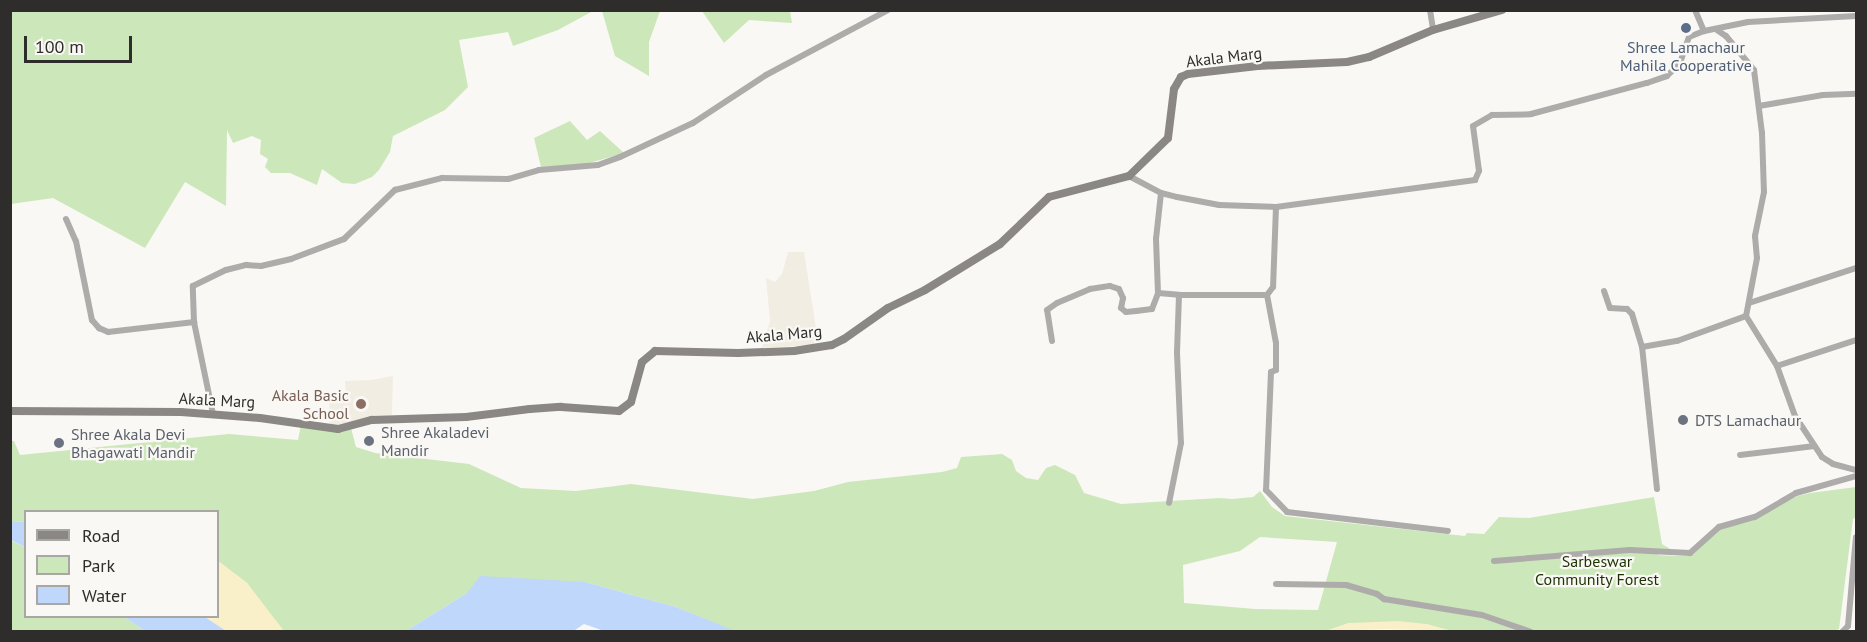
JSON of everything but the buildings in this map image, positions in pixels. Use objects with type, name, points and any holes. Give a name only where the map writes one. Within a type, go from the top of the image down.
[{"type":"main road","name":"Akala Marg","points":[[10,411],[65,413],[123,410],[213,414],[305,423],[338,429],[372,420],[466,417],[561,407],[619,411],[631,402],[642,362],[655,351],[738,353],[794,351],[832,345],[888,308],[925,290],[1000,244],[1049,197],[1129,176],[1168,138],[1174,89],[1181,77],[1188,74],[1258,66],[1347,62],[1369,57],[1434,30],[1502,10]]},
{"type":"street","points":[[213,414],[194,322],[192,286],[226,270],[291,260],[344,239],[395,190],[442,177],[508,180],[539,170],[575,168],[609,161],[693,123],[765,75],[888,10]]},
{"type":"street","points":[[1430,10],[1434,30]]},
{"type":"street","points":[[1695,10],[1704,30]]},
{"type":"street","points":[[1129,176],[1161,193],[1219,205],[1276,207],[1475,180],[1479,171],[1473,126],[1492,115],[1531,114],[1647,83],[1667,75],[1680,63],[1689,37],[1704,30],[1716,30],[1748,22],[1857,16]]},
{"type":"street","points":[[1716,30],[1726,36],[1754,70],[1759,106],[1764,192],[1756,227],[1757,258],[1746,316],[1777,366],[1795,416],[1814,446],[1822,457],[1833,464],[1856,471]]},
{"type":"street","points":[[1759,106],[1823,95],[1857,94]]},
{"type":"street","points":[[1052,341],[1047,310],[1057,303],[1090,289],[1110,286],[1119,290],[1122,298],[1121,308],[1126,312],[1152,309],[1158,293],[1156,240],[1161,193]]},
{"type":"street","points":[[1276,207],[1273,287],[1267,295],[1276,343],[1276,370],[1271,372],[1266,490],[1287,512],[1448,531]]},
{"type":"street","points":[[66,219],[76,241],[92,320],[99,328],[108,332],[194,322]]},
{"type":"street","points":[[1749,303],[1857,268]]},
{"type":"street","points":[[1604,291],[1610,308],[1627,309],[1632,314],[1642,347],[1657,489]]},
{"type":"street","points":[[1158,293],[1267,295]]},
{"type":"street","points":[[1169,503],[1180,443],[1177,353],[1179,295]]},
{"type":"street","points":[[1642,347],[1677,341],[1746,316]]},
{"type":"street","points":[[1777,366],[1857,340]]},
{"type":"street","points":[[1740,455],[1814,446]]},
{"type":"street","points":[[1494,561],[1630,550],[1690,553],[1719,527],[1755,517],[1796,493],[1830,485],[1856,471]]},
{"type":"street","points":[[1842,632],[1848,626],[1857,537]]},
{"type":"street","points":[[1276,584],[1346,585],[1377,594],[1384,599],[1482,615],[1531,632]]},
{"type":"shaded area","points":[[788,252],[804,252],[816,328],[814,345],[762,348],[770,321],[766,278],[775,282],[782,274]]},
{"type":"shaded area","name":"Akala Basic School","points":[[393,376],[392,415],[349,425],[330,426],[329,398],[346,394],[345,381]]},
{"type":"green space","points":[[10,11],[593,11],[558,30],[513,46],[508,32],[459,40],[468,87],[445,110],[393,136],[390,152],[379,170],[372,177],[355,184],[342,183],[322,169],[317,185],[290,173],[271,173],[265,167],[268,159],[260,154],[261,140],[252,136],[233,143],[227,130],[226,206],[185,182],[145,248],[53,198],[11,204]]},
{"type":"green space","points":[[602,11],[660,11],[649,42],[649,76],[615,56]]},
{"type":"green space","points":[[702,11],[790,11],[792,23],[749,20],[724,43]]},
{"type":"green space","points":[[570,121],[587,140],[600,131],[624,153],[586,164],[541,167],[534,138]]},
{"type":"green space","name":"Sarbeswar Community Forest","points":[[301,425],[351,428],[356,447],[375,453],[469,464],[521,488],[576,491],[631,484],[753,499],[814,491],[848,482],[942,472],[957,468],[961,457],[1002,454],[1012,460],[1016,471],[1026,478],[1038,480],[1046,468],[1055,465],[1075,475],[1084,493],[1121,504],[1232,499],[1253,497],[1260,491],[1272,507],[1285,516],[1465,536],[1467,533],[1484,534],[1499,517],[1529,518],[1654,497],[1662,544],[1675,552],[1659,550],[1658,555],[1674,556],[1690,556],[1720,529],[1794,497],[1810,493],[1856,487],[1856,517],[1853,519],[1839,629],[1833,631],[1453,632],[1426,624],[1349,623],[1323,632],[735,632],[676,607],[585,582],[467,593],[406,631],[284,632],[247,583],[219,562],[219,510],[24,510],[24,522],[11,521],[10,441],[14,441],[20,455],[229,434],[298,440]],"holes":[[[1260,537],[1337,542],[1318,610],[1255,609],[1184,603],[1183,565],[1240,551]]]},
{"type":"green space","points":[[10,540],[24,547],[24,618],[126,618],[145,631],[11,631]]},
{"type":"sand","points":[[219,562],[247,583],[284,631],[226,631],[206,618],[219,618]]},
{"type":"sand","points":[[1398,621],[1426,624],[1453,631],[1384,629],[1323,632],[1349,623]]},
{"type":"water","points":[[11,521],[24,522],[24,546],[11,540]]},
{"type":"water","points":[[480,576],[585,582],[676,607],[735,631],[607,632],[584,624],[572,632],[406,631],[467,593]]},
{"type":"water","points":[[126,618],[206,618],[226,631],[145,631]]},
{"type":"place","name":"Shree Lamachaur Mahila Cooperative","points":[[1686,28]]},
{"type":"place","name":"Akala Basic School","points":[[361,404]]},
{"type":"place","name":"DTS Lamachaur","points":[[1683,420]]},
{"type":"place","name":"Shree Akaladevi Mandir","points":[[369,441]]},
{"type":"place","name":"Shree Akala Devi Bhagawati Mandir","points":[[59,443]]}]
